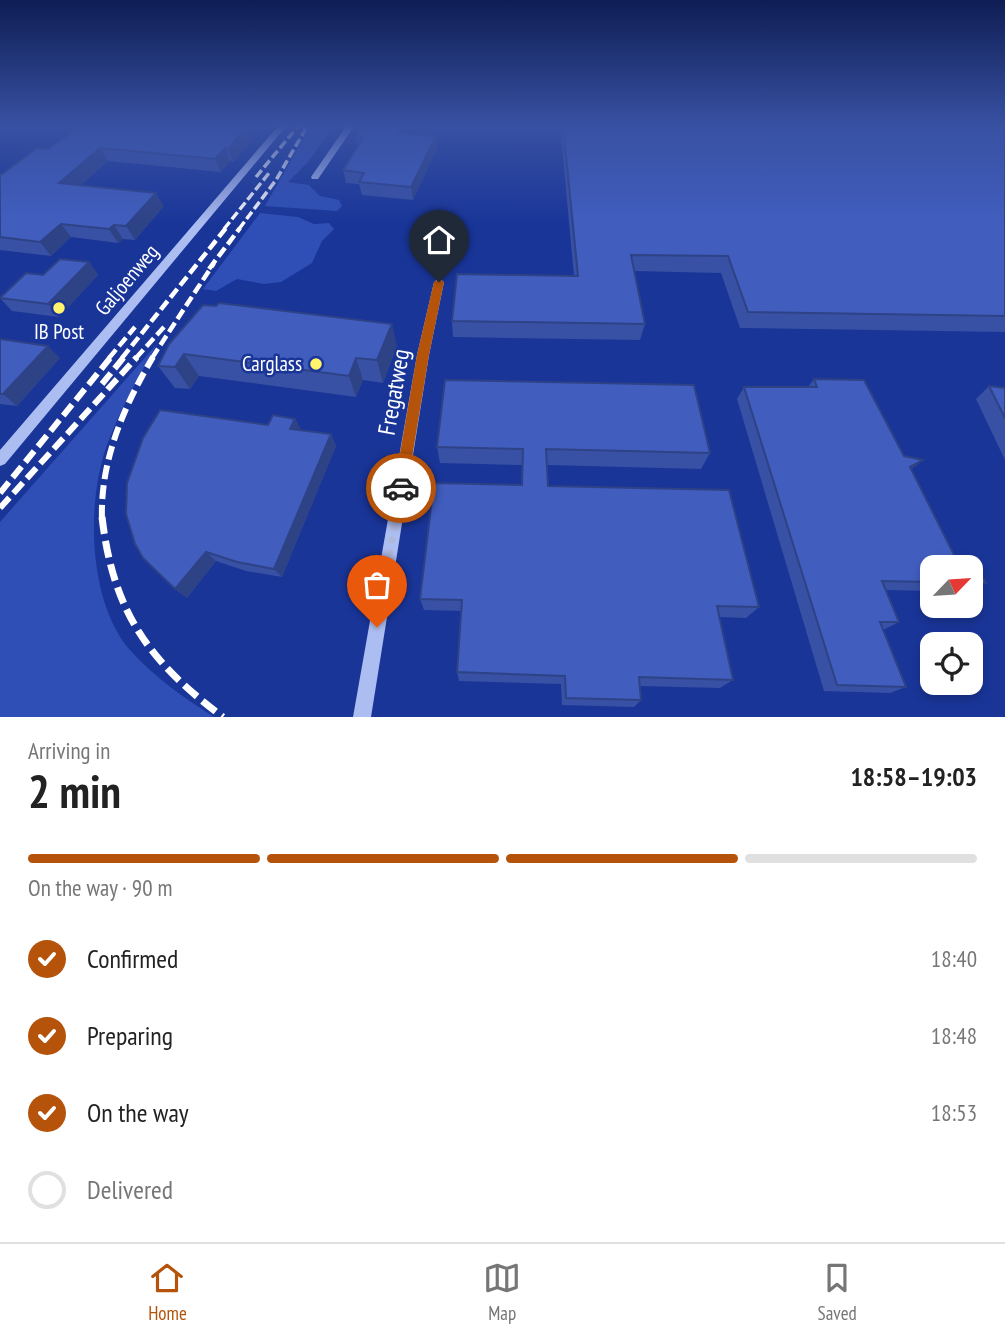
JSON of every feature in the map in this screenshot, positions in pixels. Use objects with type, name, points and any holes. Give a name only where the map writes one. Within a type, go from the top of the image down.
[{"type":"street","name":"Galjoenweg","points":[[0,460],[255,158]]},
{"type":"street","points":[[316,177],[328,158]]},
{"type":"street","name":"Fregatweg","points":[[362,717],[423,355],[439,282]]},
{"type":"shaded area","points":[[292,158],[311,158],[288,182],[309,185],[320,196],[339,200],[342,206],[337,211],[265,206]]},
{"type":"shaded area","points":[[260,213],[298,217],[314,224],[329,223],[334,229],[322,241],[312,263],[281,282],[264,284],[237,279],[216,291],[203,289]]},
{"type":"shaded area","points":[[157,344],[118,419],[100,468],[94,523],[99,579],[116,630],[130,650],[169,686],[214,717],[0,717],[0,522]]},
{"type":"building","points":[[23,158],[88,158],[59,183],[156,193],[126,226],[114,225],[109,229],[61,224],[40,242],[0,237],[2,174]]},
{"type":"building","points":[[350,158],[425,158],[411,187],[359,182],[364,173],[343,170]]},
{"type":"building","points":[[566,158],[1005,158],[1005,316],[748,312],[728,256],[631,255],[645,324],[452,321],[457,274],[578,276]]},
{"type":"building","points":[[60,259],[89,262],[48,304],[0,298],[26,273],[43,275]]},
{"type":"building","points":[[219,303],[392,324],[377,360],[356,358],[349,376],[184,354],[175,367],[158,366],[169,344],[203,305],[216,306]]},
{"type":"building","points":[[0,339],[48,346],[3,394],[0,394]]},
{"type":"building","points":[[814,379],[864,380],[904,456],[923,460],[910,467],[954,555],[920,555],[920,582],[882,581],[899,622],[880,622],[906,687],[837,685],[744,387],[817,387]]},
{"type":"building","points":[[445,380],[694,385],[710,453],[546,449],[548,486],[729,490],[759,607],[717,606],[733,680],[639,677],[641,700],[566,698],[565,676],[457,672],[462,600],[420,599],[434,483],[522,485],[523,449],[437,447]]},
{"type":"building","points":[[989,386],[1005,388],[1005,418]]},
{"type":"building","points":[[160,410],[268,425],[273,415],[295,419],[290,429],[331,434],[274,569],[237,562],[206,552],[175,589],[143,558],[135,544],[126,514],[127,483],[143,438]]},
{"type":"railway","points":[[256,177],[271,158]]},
{"type":"railway","points":[[239,229],[276,180],[289,158]]},
{"type":"railway","points":[[224,229],[269,173]]},
{"type":"railway","points":[[122,358],[226,228]]},
{"type":"railway","points":[[209,269],[240,228]]},
{"type":"railway","points":[[152,358],[214,263]]},
{"type":"railway","points":[[109,358],[135,327]]},
{"type":"railway","points":[[136,358],[164,327]]},
{"type":"railway","points":[[0,493],[111,357]]},
{"type":"railway","points":[[102,384],[124,357]]},
{"type":"railway","points":[[0,508],[137,357]]},
{"type":"railway","points":[[102,517],[105,476],[116,435],[153,357]]},
{"type":"railway","points":[[102,517],[115,580],[138,631],[174,675],[223,717]]},
{"type":"way so far","points":[[377,627],[401,488]]},
{"type":"place","name":"IB Post","points":[[59,308]]},
{"type":"place","name":"Carglass","points":[[316,364]]},
{"type":"route","points":[[401,488],[423,355],[439,282]]}]
